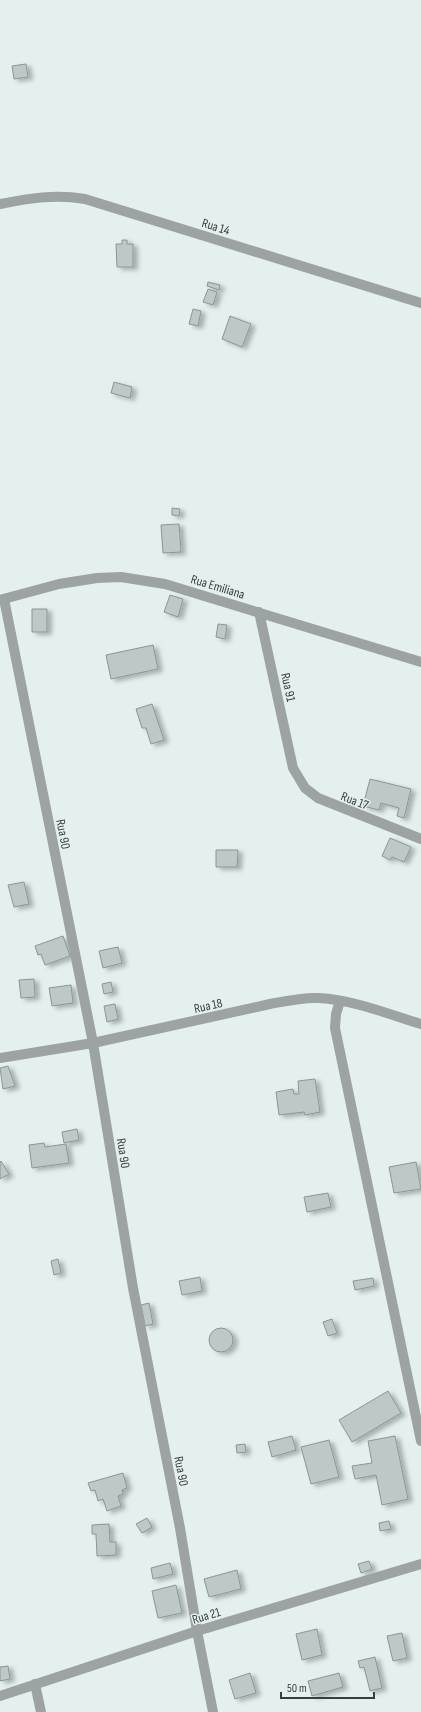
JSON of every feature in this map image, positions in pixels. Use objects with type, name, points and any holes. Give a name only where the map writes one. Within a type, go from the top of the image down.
[{"type":"street","name":"Rua 14","points":[[0,204],[52,196],[67,196],[86,199],[421,303]]},
{"type":"street","name":"Rua Emiliana","points":[[2,600],[59,584],[97,578],[121,577],[165,584],[421,662]]},
{"type":"street","name":"Rua 90","points":[[2,600],[93,1043],[133,1288],[180,1528],[196,1632],[213,1712]]},
{"type":"street","name":"Rua 91","points":[[259,612],[293,768]]},
{"type":"street","name":"Rua 17","points":[[293,768],[305,788],[318,798],[421,839]]},
{"type":"street","name":"Rua 18","points":[[0,1058],[93,1043],[292,1000],[318,998],[340,1001],[421,1024]]},
{"type":"street","points":[[340,1001],[336,1014],[335,1028],[421,1441]]},
{"type":"street","name":"Rua 21","points":[[0,1696],[196,1632],[421,1564]]},
{"type":"street","points":[[35,1684],[40,1712]]},
{"type":"building","points":[[26,64],[28,77],[14,79],[12,66]]},
{"type":"building","points":[[122,240],[127,240],[127,244],[133,244],[133,267],[117,267],[116,244],[122,244]]},
{"type":"building","points":[[208,282],[220,285],[219,290],[207,286]]},
{"type":"building","points":[[208,289],[217,292],[213,305],[203,302]]},
{"type":"building","points":[[193,309],[201,311],[198,326],[189,324]]},
{"type":"building","points":[[230,316],[251,324],[242,347],[222,339]]},
{"type":"building","points":[[114,382],[132,387],[130,398],[111,393]]},
{"type":"building","points":[[172,508],[180,509],[179,516],[172,515]]},
{"type":"building","points":[[179,524],[181,552],[163,553],[161,525]]},
{"type":"building","points":[[170,595],[183,599],[178,617],[164,612]]},
{"type":"building","points":[[32,609],[47,609],[47,632],[32,632]]},
{"type":"building","points":[[218,624],[227,625],[225,639],[216,637]]},
{"type":"building","points":[[153,645],[158,669],[111,679],[106,655]]},
{"type":"building","points":[[152,704],[164,740],[151,744],[146,728],[142,728],[136,709]]},
{"type":"building","points":[[370,779],[411,789],[404,818],[397,816],[399,808],[381,803],[379,810],[363,806]]},
{"type":"building","points":[[390,838],[411,847],[404,862],[392,857],[390,860],[382,856]]},
{"type":"building","points":[[216,850],[238,850],[237,867],[216,867]]},
{"type":"building","points":[[24,882],[29,904],[14,907],[8,885]]},
{"type":"building","points":[[63,936],[70,956],[45,965],[41,954],[38,955],[35,946]]},
{"type":"building","points":[[118,947],[122,963],[103,968],[99,951]]},
{"type":"building","points":[[34,979],[35,997],[21,998],[19,980]]},
{"type":"building","points":[[111,982],[113,992],[104,994],[102,984]]},
{"type":"building","points":[[71,985],[73,1003],[52,1006],[49,988]]},
{"type":"building","points":[[115,1004],[118,1019],[107,1022],[104,1006]]},
{"type":"building","points":[[8,1066],[15,1086],[3,1089],[0,1068]]},
{"type":"building","points":[[315,1079],[320,1112],[305,1115],[304,1112],[279,1115],[276,1092],[293,1089],[294,1094],[299,1094],[298,1081]]},
{"type":"building","points":[[77,1129],[79,1140],[64,1143],[62,1132]]},
{"type":"building","points":[[44,1143],[45,1147],[66,1144],[69,1163],[32,1168],[29,1145]]},
{"type":"building","points":[[1,1161],[9,1174],[0,1179],[0,1162]]},
{"type":"building","points":[[416,1162],[421,1189],[394,1193],[389,1167]]},
{"type":"building","points":[[328,1193],[331,1207],[307,1212],[304,1197]]},
{"type":"building","points":[[58,1259],[61,1273],[54,1275],[51,1261]]},
{"type":"building","points":[[200,1277],[202,1291],[182,1295],[179,1281]]},
{"type":"building","points":[[373,1278],[374,1286],[355,1290],[353,1281]]},
{"type":"building","points":[[149,1303],[153,1324],[145,1326],[141,1305]]},
{"type":"building","points":[[332,1319],[337,1333],[328,1336],[323,1322]]},
{"type":"building","points":[[221,1328],[230,1331],[233,1340],[230,1349],[221,1352],[212,1349],[209,1340],[212,1331]]},
{"type":"building","points":[[388,1391],[401,1413],[352,1442],[339,1420]]},
{"type":"building","points":[[292,1436],[296,1450],[272,1457],[268,1442]]},
{"type":"building","points":[[395,1436],[408,1499],[382,1505],[376,1475],[355,1479],[352,1466],[372,1463],[368,1441]]},
{"type":"building","points":[[329,1440],[339,1477],[311,1484],[301,1447]]},
{"type":"building","points":[[245,1444],[246,1452],[237,1453],[236,1445]]},
{"type":"building","points":[[123,1473],[127,1488],[122,1490],[123,1494],[118,1496],[121,1506],[107,1511],[103,1499],[98,1501],[95,1490],[91,1491],[88,1483]]},
{"type":"building","points":[[147,1518],[152,1527],[142,1533],[136,1524]]},
{"type":"building","points":[[389,1521],[391,1529],[380,1531],[379,1523]]},
{"type":"building","points":[[109,1524],[110,1542],[116,1542],[116,1555],[97,1556],[96,1534],[92,1534],[92,1525]]},
{"type":"building","points":[[369,1561],[372,1569],[361,1573],[358,1564]]},
{"type":"building","points":[[170,1563],[173,1574],[153,1579],[151,1568]]},
{"type":"building","points":[[237,1570],[241,1589],[209,1597],[204,1579]]},
{"type":"building","points":[[176,1585],[182,1613],[158,1618],[152,1591]]},
{"type":"building","points":[[317,1629],[322,1655],[302,1660],[296,1634]]},
{"type":"building","points":[[402,1633],[407,1658],[393,1661],[387,1636]]},
{"type":"building","points":[[375,1657],[382,1688],[370,1691],[364,1667],[360,1668],[358,1661]]},
{"type":"building","points":[[8,1666],[10,1679],[0,1681],[0,1667]]},
{"type":"building","points":[[250,1673],[256,1693],[235,1699],[229,1680]]},
{"type":"building","points":[[339,1673],[343,1687],[312,1696],[308,1681]]}]
